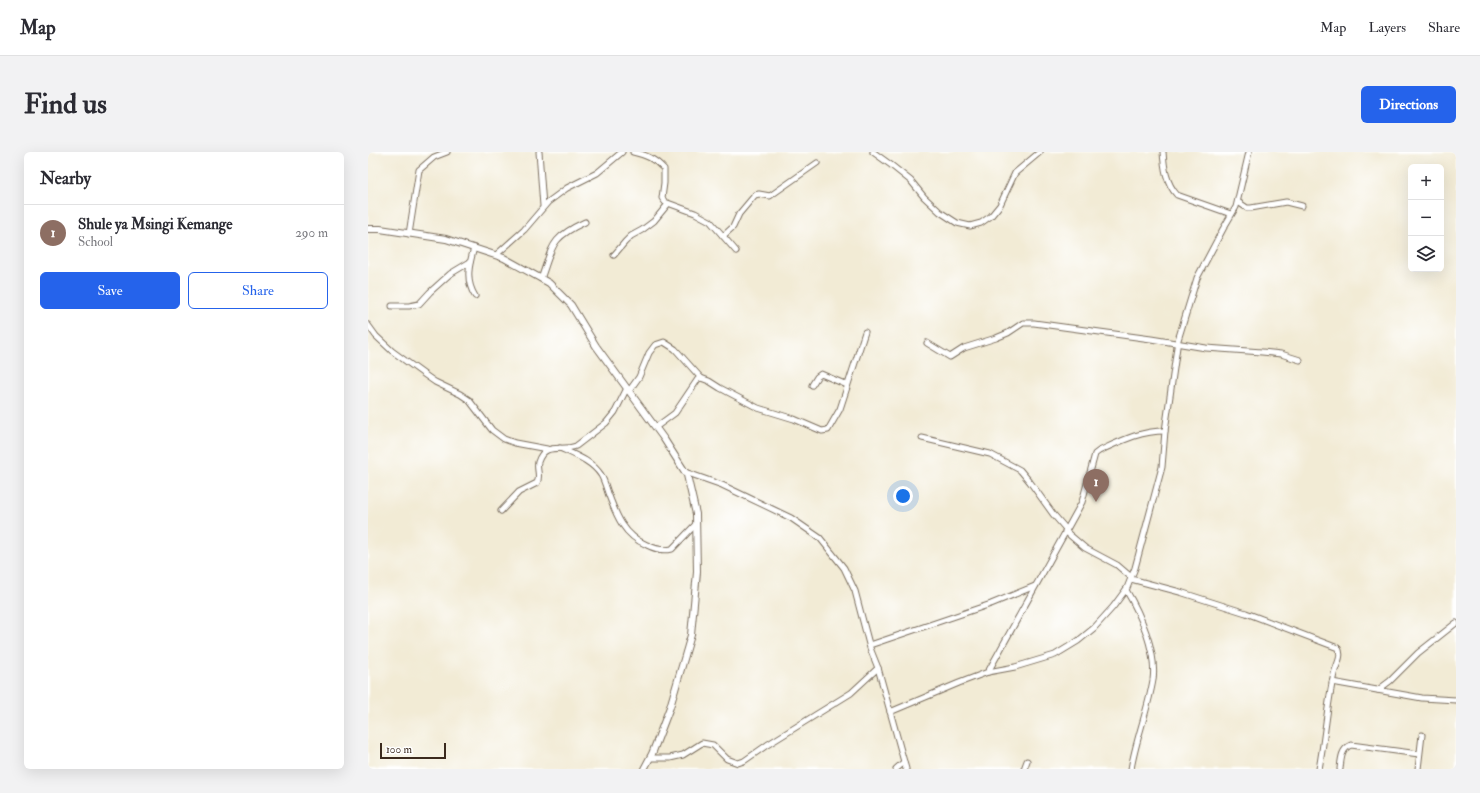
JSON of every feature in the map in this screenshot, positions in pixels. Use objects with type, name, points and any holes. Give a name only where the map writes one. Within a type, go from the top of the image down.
[{"type":"main road","points":[[368,229],[380,229],[446,239],[504,258],[549,283],[571,304],[596,346],[656,427],[685,472],[696,514],[697,572],[691,635],[670,707],[650,758],[644,769]]},
{"type":"street","points":[[409,234],[419,170],[434,157],[447,152]]},
{"type":"street","points":[[539,152],[543,206]]},
{"type":"street","points":[[496,255],[524,230],[543,206],[567,188],[597,173],[622,152]]},
{"type":"street","points":[[633,152],[651,157],[664,170],[662,198],[668,204],[710,221],[736,250]]},
{"type":"street","points":[[873,152],[911,181],[924,197],[940,212],[957,222],[970,226],[982,223],[991,216],[1000,205],[1015,173],[1040,152]]},
{"type":"street","points":[[1163,152],[1164,170],[1173,191],[1177,195],[1231,214]]},
{"type":"street","points":[[890,712],[988,672],[1015,667],[1055,655],[1078,642],[1099,622],[1126,590],[1131,578],[1162,467],[1165,431],[1178,343],[1197,278],[1238,202],[1249,152]]},
{"type":"street","points":[[723,236],[733,227],[739,214],[755,195],[759,194],[770,196],[817,163]]},
{"type":"street","points":[[1238,202],[1248,208],[1286,202],[1302,206]]},
{"type":"street","points":[[614,255],[624,242],[654,221],[668,204]]},
{"type":"street","points":[[541,279],[554,243],[566,232],[585,222]]},
{"type":"street","points":[[474,248],[468,277],[470,286],[475,296]]},
{"type":"street","points":[[392,306],[409,306],[419,304],[450,274],[470,262]]},
{"type":"street","points":[[927,343],[950,358],[964,348],[1008,333],[1023,323],[1034,323],[1206,348],[1281,354],[1300,360]]},
{"type":"street","points":[[368,325],[376,336],[392,351],[425,375],[469,400],[492,430],[504,439],[515,443],[547,449],[571,448],[576,446],[606,423],[615,412],[628,389],[639,377],[649,353],[655,345],[660,342],[664,342],[675,349],[701,378],[706,379],[758,408],[794,419],[822,431],[828,430],[840,408],[865,332]]},
{"type":"street","points":[[812,385],[821,374],[847,385]]},
{"type":"street","points":[[656,427],[675,413],[698,379],[701,378]]},
{"type":"street","points":[[988,672],[1082,502],[1095,454],[1139,434],[1150,431],[1165,431]]},
{"type":"street","points":[[922,438],[990,454],[1020,470],[1066,530],[1085,548],[1117,565],[1131,578],[1246,613],[1338,648],[1340,651],[1340,656],[1335,668],[1332,682],[1319,769]]},
{"type":"street","points":[[560,448],[592,465],[601,476],[614,509],[627,532],[637,541],[658,549],[672,549],[696,524]]},
{"type":"street","points":[[501,511],[519,492],[537,483],[539,475],[538,464],[547,449]]},
{"type":"street","points":[[685,472],[722,485],[791,518],[820,538],[844,568],[855,591],[906,769]]},
{"type":"street","points":[[870,645],[991,604],[1035,586]]},
{"type":"street","points":[[1126,590],[1144,628],[1152,657],[1153,678],[1131,769]]},
{"type":"street","points":[[1378,690],[1390,681],[1418,653],[1456,623]]},
{"type":"street","points":[[650,758],[670,758],[683,755],[702,743],[714,745],[727,759],[738,763],[744,761],[851,693],[878,668]]},
{"type":"street","points":[[1332,682],[1422,698],[1456,700]]},
{"type":"street","points":[[1418,769],[1422,735]]},
{"type":"street","points":[[1340,769],[1342,754],[1347,747],[1351,745],[1420,754]]},
{"type":"street","points":[[896,769],[904,762]]},
{"type":"street","points":[[1024,769],[1027,762]]},
{"type":"place","name":"Shule ya Msingi Kemange","points":[[1096,502]]}]
